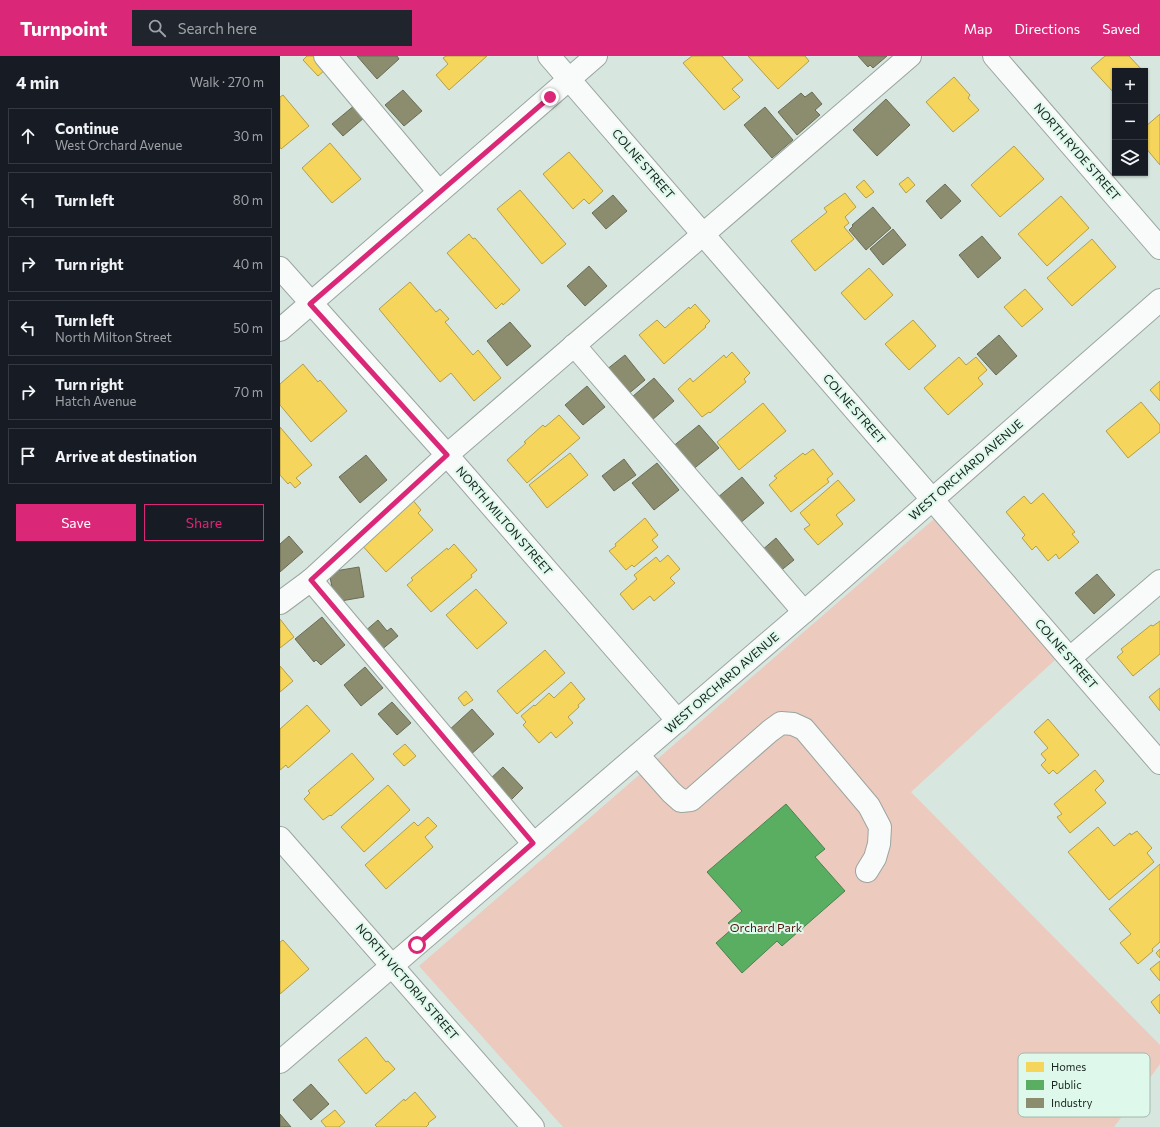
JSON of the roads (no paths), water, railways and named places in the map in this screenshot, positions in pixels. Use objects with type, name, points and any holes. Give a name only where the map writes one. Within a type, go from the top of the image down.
[{"type":"street","points":[[325,56],[439,192]]},
{"type":"street","name":"COLNE STREET","points":[[549,56],[1160,763]]},
{"type":"street","points":[[280,330],[596,56]]},
{"type":"street","points":[[280,603],[311,580],[447,455],[910,56]]},
{"type":"street","name":"NORTH RYDE STREET","points":[[994,56],[1160,248]]},
{"type":"street","name":"NORTH MILTON STREET","points":[[280,268],[310,304],[447,455],[678,721]]},
{"type":"street","name":"WEST ORCHARD AVENUE","points":[[280,1062],[393,966],[533,843],[678,721],[804,612],[1160,300]]},
{"type":"street","points":[[574,345],[804,612]]},
{"type":"street","points":[[311,580],[533,843]]},
{"type":"street","points":[[1070,658],[1160,581]]},
{"type":"street","points":[[638,755],[681,801],[691,800],[781,723],[793,724],[804,729],[869,806],[880,827],[879,844],[875,858],[867,871]]},
{"type":"street","name":"NORTH VICTORIA STREET","points":[[280,838],[533,1127]]},
{"type":"park label","name":"Orchard Park","points":[[766,928]]}]
